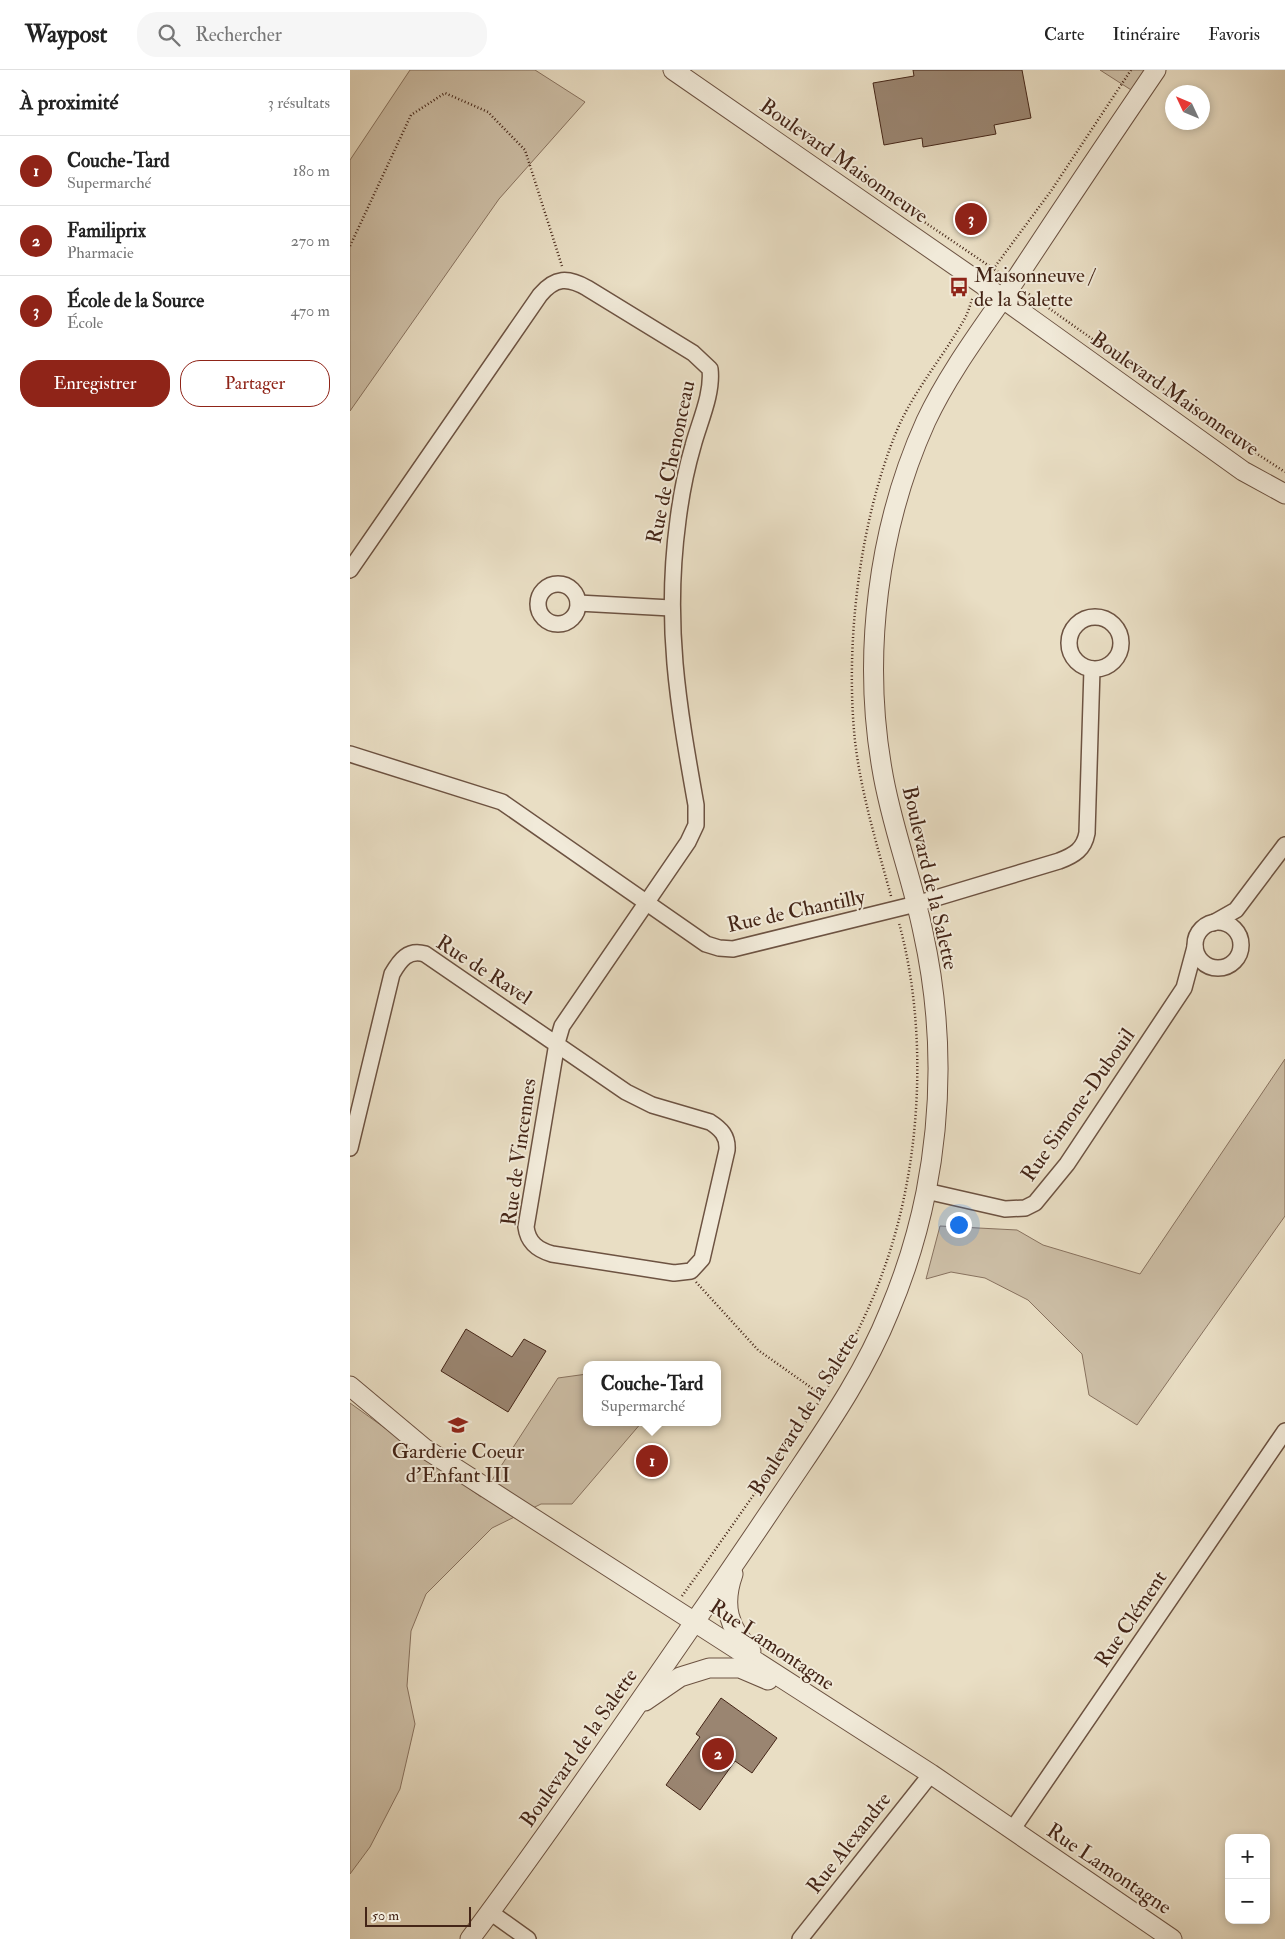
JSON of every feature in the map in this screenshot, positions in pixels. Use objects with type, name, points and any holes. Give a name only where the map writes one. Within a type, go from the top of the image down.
[{"type":"street","name":"Boulevard Maisonneuve","points":[[673,70],[1002,298],[1243,471],[1285,494]]},
{"type":"street","name":"Boulevard de la Salette","points":[[470,1939],[636,1708],[740,1557],[845,1399],[889,1314],[906,1267],[926,1191],[938,1104],[939,1058],[931,978],[916,904],[889,806],[877,732],[875,644],[880,582],[897,499],[921,433],[941,392],[1156,70]]},
{"type":"street","name":"Rue de Chenonceau","points":[[350,570],[540,295],[551,284],[566,278],[588,288],[694,353],[710,369],[710,386],[692,449],[680,501],[674,551],[671,608],[675,682],[697,818],[688,842],[647,904]]},
{"type":"street","points":[[578,603],[671,608]]},
{"type":"street","name":"Rue de Chantilly","points":[[350,754],[502,802],[706,944],[719,948],[733,949],[916,904],[1060,861],[1081,850],[1087,833],[1092,670]]},
{"type":"street","name":"Rue Simone-Dubouil","points":[[926,1191],[1005,1209],[1025,1208],[1035,1202],[1067,1164],[1184,988],[1199,931],[1236,910],[1285,846]]},
{"type":"street","name":"Rue Simone-Dubouil","points":[[1184,988],[1197,979],[1231,965],[1240,955],[1240,912],[1248,896]]},
{"type":"street","name":"Rue de Vincennes","points":[[556,1043],[638,1099],[710,1122],[725,1134],[727,1150],[705,1252],[697,1266],[690,1271],[674,1274],[552,1254],[538,1248],[527,1236],[526,1227],[556,1043],[567,1016],[647,904]]},
{"type":"street","points":[[1213,922],[1230,926],[1239,936]]},
{"type":"street","points":[[1194,947],[1201,962],[1218,969]]},
{"type":"street","name":"Rue de Ravel","points":[[350,1148],[386,994],[392,974],[405,956],[418,952],[426,954],[556,1043]]},
{"type":"street","name":"Rue Lamontagne","points":[[350,1386],[424,1448],[696,1621],[811,1698],[931,1774],[1172,1939]]},
{"type":"street","name":"Rue Clément","points":[[1012,1830],[1285,1431]]},
{"type":"street","points":[[740,1557],[728,1589],[727,1612],[731,1626],[739,1640],[773,1673]]},
{"type":"street","points":[[636,1708],[680,1677],[710,1668],[740,1668],[811,1698]]},
{"type":"street","name":"Rue Alexandre","points":[[800,1939],[931,1774]]},
{"type":"street","points":[[490,1912],[528,1939]]},
{"type":"path","points":[[988,275],[1051,191],[1131,70]]},
{"type":"path","points":[[350,246],[411,115],[446,93],[488,112],[525,150],[563,268]]},
{"type":"path","name":"Boulevard Maisonneuve","points":[[1024,290],[1225,433],[1285,472]]},
{"type":"path","points":[[674,1608],[823,1396],[858,1330],[886,1265],[898,1223],[906,1184],[915,1114],[916,1020],[901,930]]},
{"type":"path","points":[[694,1279],[758,1350],[823,1396]]},
{"type":"shaded area","points":[[410,70],[535,70],[585,102],[499,199],[350,411],[350,160]]},
{"type":"shaded area","points":[[1100,70],[1156,70],[1139,95]]},
{"type":"shaded area","points":[[1285,1059],[1285,1216],[1137,1425],[1089,1395],[1082,1354],[1028,1300],[985,1278],[951,1272],[926,1279],[940,1226],[1017,1230],[1043,1245],[1140,1274]]},
{"type":"shaded area","points":[[583,1375],[583,1426],[639,1426],[572,1504],[541,1504],[492,1528],[426,1594],[411,1631],[407,1686],[415,1724],[400,1789],[370,1847],[350,1874],[350,1403],[481,1497],[558,1378]]},
{"type":"building","points":[[913,70],[1022,70],[1031,118],[994,125],[996,134],[923,147],[922,138],[884,145],[873,83],[914,76]]},
{"type":"building","points":[[466,1329],[512,1357],[524,1339],[546,1351],[508,1412],[441,1371]]},
{"type":"building","points":[[721,1698],[777,1738],[752,1773],[735,1761],[700,1810],[666,1785],[700,1737],[696,1734]]},
{"type":"place","name":"École de la Source","points":[[971,219]]},
{"type":"place","name":"Maisonneuve / de la Salette","points":[[959,287]]},
{"type":"place","name":"Garderie Coeur d'Enfant III","points":[[458,1425]]},
{"type":"place","name":"Couche-Tard","points":[[652,1461]]},
{"type":"place","name":"Familiprix","points":[[718,1754]]}]
